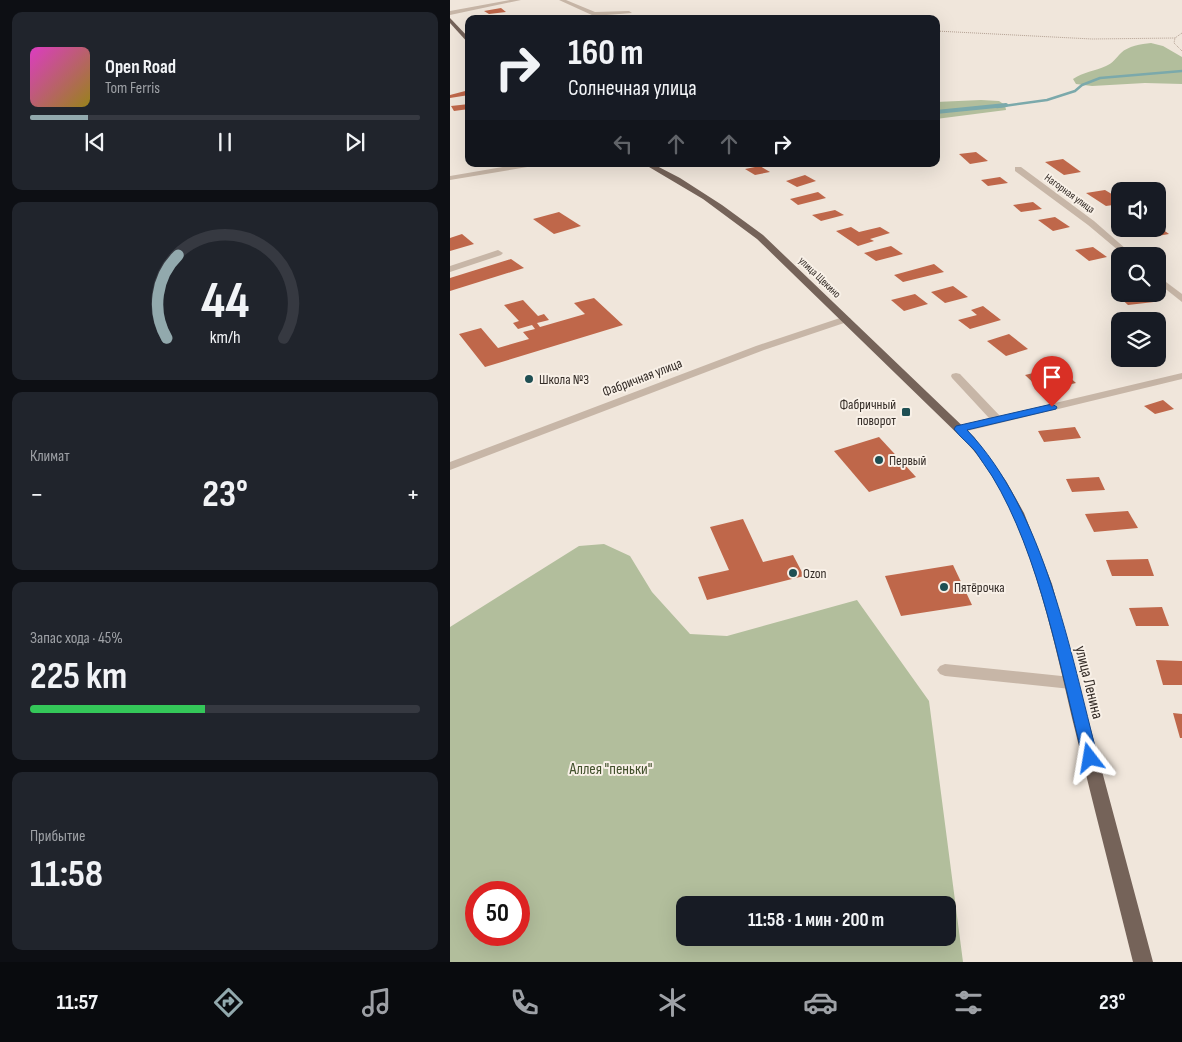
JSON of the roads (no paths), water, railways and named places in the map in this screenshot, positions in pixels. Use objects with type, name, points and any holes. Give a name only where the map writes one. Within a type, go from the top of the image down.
[{"type":"main road","points":[[450,20],[465,37]]},
{"type":"main road","name":"улица Щекино","points":[[654,167],[694,189],[731,214],[760,237],[959,429]]},
{"type":"main road","name":"улица Ленина","points":[[959,429],[980,450],[998,478],[1015,509],[1036,562],[1056,623],[1143,962]]},
{"type":"street","points":[[450,13],[518,0]]},
{"type":"street","points":[[562,0],[600,15]]},
{"type":"street","points":[[594,14],[629,13]]},
{"type":"street","points":[[450,178],[515,167]]},
{"type":"street","name":"Нагорная улица","points":[[1018,170],[1119,247]]},
{"type":"street","points":[[450,269],[498,253]]},
{"type":"street","points":[[1166,286],[1182,299]]},
{"type":"street","name":"Фабричная улица","points":[[450,466],[751,351],[846,319]]},
{"type":"street","points":[[956,376],[997,420]]},
{"type":"street","points":[[959,429],[1182,376]]},
{"type":"street","points":[[945,670],[1071,684]]},
{"type":"waterway","points":[[997,107],[1047,100],[1075,91],[1082,85],[1100,78],[1182,71]]},
{"type":"waterway","points":[[940,112],[1006,105]]},
{"type":"place","name":"Школа №3","points":[[529,379]]},
{"type":"place","name":"Фабричный поворот","points":[[906,412]]},
{"type":"place","name":"Первый","points":[[879,460]]},
{"type":"place","name":"Ozon","points":[[793,573]]},
{"type":"place","name":"Пятёрочка","points":[[944,587]]},
{"type":"park label","name":"Аллея \"пеньки\"","points":[[611,768]]}]
